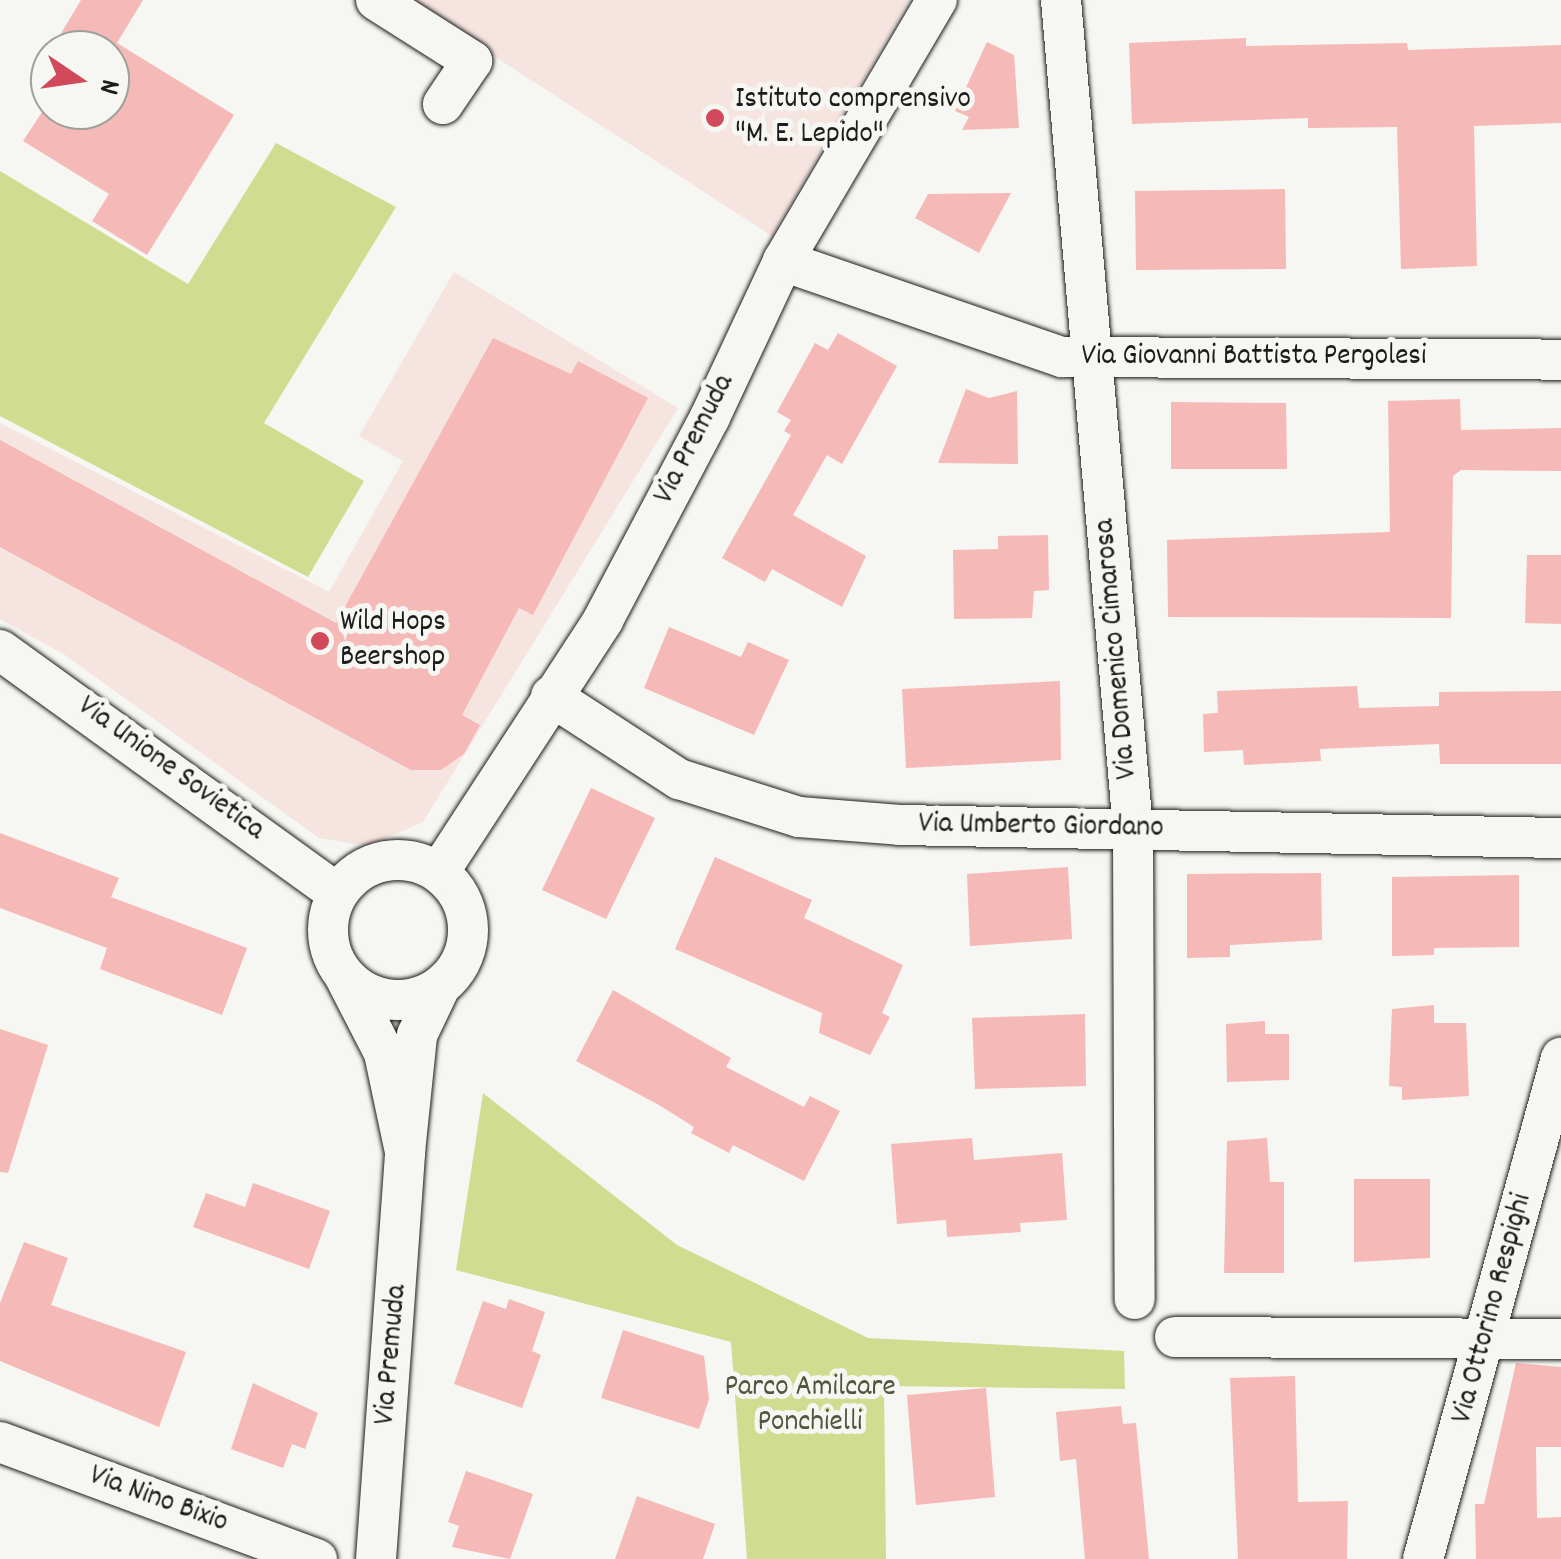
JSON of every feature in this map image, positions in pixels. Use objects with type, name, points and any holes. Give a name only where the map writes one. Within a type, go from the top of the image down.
[{"type":"street","points":[[376,0],[472,61],[443,104]]},
{"type":"street","name":"Via Premuda","points":[[376,1559],[416,1035],[440,987],[462,958],[469,927],[455,886],[439,872],[612,603],[782,262],[937,0]]},
{"type":"street","name":"Via Domenico Cimarosa","points":[[1061,0],[1133,830],[1135,1299]]},
{"type":"street","name":"Via Giovanni Battista Pergolesi","points":[[782,262],[1062,357],[1561,360]]},
{"type":"street","name":"Via Unione Sovietica","points":[[0,650],[337,894]]},
{"type":"street","name":"Via Umberto Giordano","points":[[551,696],[679,779],[798,816],[1133,830],[1561,838]]},
{"type":"street","points":[[337,894],[372,864],[395,859],[439,872]]},
{"type":"street","name":"Via Premuda","points":[[337,894],[328,936],[384,1052],[405,1152]]},
{"type":"street","points":[[345,976],[382,999],[404,1000],[440,987]]},
{"type":"street","name":"Via Ottorino Respighi","points":[[1423,1559],[1488,1338],[1561,1058]]},
{"type":"street","points":[[1175,1337],[1561,1339]]},
{"type":"street","name":"Via Nino Bixio","points":[[0,1442],[317,1559]]},
{"type":"shaded area","name":"Istituto comprensivo \"M. E. Lepido\"","points":[[407,0],[909,0],[772,236]]},
{"type":"shaded area","points":[[454,272],[678,408],[423,822],[368,846],[319,838],[65,655],[0,619],[0,423],[329,592],[403,461],[359,436]]},
{"type":"green space","points":[[276,143],[396,207],[264,423],[364,481],[308,577],[0,416],[0,171],[188,284]]},
{"type":"green space","name":"Parco Amilcare Ponchielli","points":[[483,1093],[677,1245],[868,1338],[1124,1351],[1125,1389],[884,1386],[886,1559],[747,1559],[731,1342],[456,1270]]},
{"type":"building","points":[[81,0],[143,0],[125,30],[63,30]]},
{"type":"building","points":[[1246,38],[1246,46],[1407,43],[1408,50],[1561,45],[1561,123],[1474,126],[1477,266],[1401,269],[1397,127],[1308,128],[1308,118],[1132,124],[1129,43]]},
{"type":"building","points":[[987,42],[1014,55],[1019,128],[962,130],[969,117],[955,111]]},
{"type":"building","points":[[130,51],[234,115],[147,255],[92,221],[109,194],[23,141],[30,130],[130,130]]},
{"type":"building","points":[[1285,189],[1286,269],[1136,270],[1135,191]]},
{"type":"building","points":[[1011,193],[979,253],[915,218],[928,194]]},
{"type":"building","points":[[838,333],[897,366],[842,464],[827,455],[793,515],[866,556],[842,607],[772,569],[765,582],[722,558],[791,435],[784,431],[791,420],[777,412],[815,343],[828,350]]},
{"type":"building","points":[[493,338],[571,374],[578,361],[648,398],[533,615],[519,608],[462,715],[480,725],[464,754],[441,770],[411,770],[0,547],[0,440],[336,623]]},
{"type":"building","points":[[966,389],[989,398],[1017,391],[1018,464],[938,463]]},
{"type":"building","points":[[1460,399],[1461,430],[1561,428],[1561,471],[1461,470],[1453,476],[1451,618],[1168,617],[1167,540],[1390,532],[1388,401]]},
{"type":"building","points":[[1171,402],[1286,403],[1287,469],[1171,469]]},
{"type":"building","points":[[1048,535],[1049,590],[1034,591],[1032,618],[954,619],[953,550],[998,549],[998,536]]},
{"type":"building","points":[[1527,555],[1561,555],[1561,624],[1525,623]]},
{"type":"building","points":[[669,627],[741,657],[748,642],[789,660],[754,735],[644,688]]},
{"type":"building","points":[[1060,681],[1061,760],[906,768],[902,689]]},
{"type":"building","points":[[1357,686],[1359,708],[1439,706],[1439,692],[1561,691],[1561,764],[1440,764],[1439,744],[1320,749],[1321,761],[1244,765],[1243,750],[1204,752],[1203,714],[1218,713],[1217,691]]},
{"type":"building","points":[[591,788],[655,818],[606,919],[542,890]]},
{"type":"building","points":[[0,833],[119,878],[111,897],[247,948],[222,1015],[100,969],[107,948],[0,908]]},
{"type":"building","points":[[715,857],[812,900],[804,918],[903,965],[882,1013],[890,1017],[870,1055],[819,1033],[822,1013],[675,949]]},
{"type":"building","points":[[1068,867],[1072,939],[970,946],[967,874]]},
{"type":"building","points":[[1321,873],[1322,940],[1230,945],[1230,957],[1187,958],[1187,874]]},
{"type":"building","points":[[1519,875],[1519,947],[1434,948],[1434,955],[1392,956],[1392,877]]},
{"type":"building","points":[[613,990],[731,1058],[726,1067],[804,1107],[810,1096],[840,1111],[804,1181],[733,1145],[729,1153],[691,1133],[694,1127],[659,1105],[576,1061]]},
{"type":"building","points":[[1434,1005],[1434,1023],[1466,1023],[1469,1096],[1402,1100],[1402,1087],[1389,1086],[1392,1009]]},
{"type":"building","points":[[1085,1014],[1086,1086],[975,1089],[972,1018]]},
{"type":"building","points":[[1265,1021],[1265,1034],[1289,1034],[1289,1080],[1227,1082],[1226,1024]]},
{"type":"building","points":[[0,1029],[48,1045],[8,1173],[0,1172]]},
{"type":"building","points":[[972,1138],[974,1160],[1062,1153],[1067,1220],[1020,1223],[1021,1232],[947,1237],[946,1220],[897,1224],[891,1144]]},
{"type":"building","points":[[1267,1138],[1270,1182],[1284,1182],[1284,1273],[1224,1273],[1227,1141]]},
{"type":"building","points":[[1354,1179],[1430,1179],[1430,1258],[1354,1262]]},
{"type":"building","points":[[253,1183],[330,1211],[309,1269],[193,1227],[206,1193],[245,1207]]},
{"type":"building","points":[[24,1242],[68,1258],[51,1305],[186,1352],[159,1427],[0,1361],[0,1303]]},
{"type":"building","points":[[509,1299],[545,1312],[532,1351],[541,1355],[522,1408],[454,1384],[483,1301],[506,1309]]},
{"type":"building","points":[[623,1330],[704,1356],[709,1399],[699,1429],[601,1398]]},
{"type":"building","points":[[1516,1363],[1561,1367],[1561,1447],[1536,1447],[1537,1518],[1561,1517],[1561,1559],[1476,1559],[1475,1504],[1484,1504]]},
{"type":"building","points":[[1295,1376],[1298,1502],[1348,1501],[1347,1559],[1238,1559],[1230,1378]]},
{"type":"building","points":[[253,1383],[318,1413],[305,1449],[292,1444],[283,1468],[231,1449]]},
{"type":"building","points":[[986,1388],[995,1497],[916,1505],[907,1395]]},
{"type":"building","points":[[1121,1406],[1123,1424],[1136,1423],[1149,1559],[1085,1559],[1076,1459],[1060,1461],[1056,1412]]},
{"type":"building","points":[[466,1471],[533,1494],[510,1559],[452,1547],[459,1526],[448,1522]]},
{"type":"building","points":[[637,1496],[715,1524],[703,1559],[615,1559]]},
{"type":"place","name":"Istituto comprensivo \"M. E. Lepido\"","points":[[715,118]]},
{"type":"place","name":"Wild Hops Beershop","points":[[320,641]]}]
